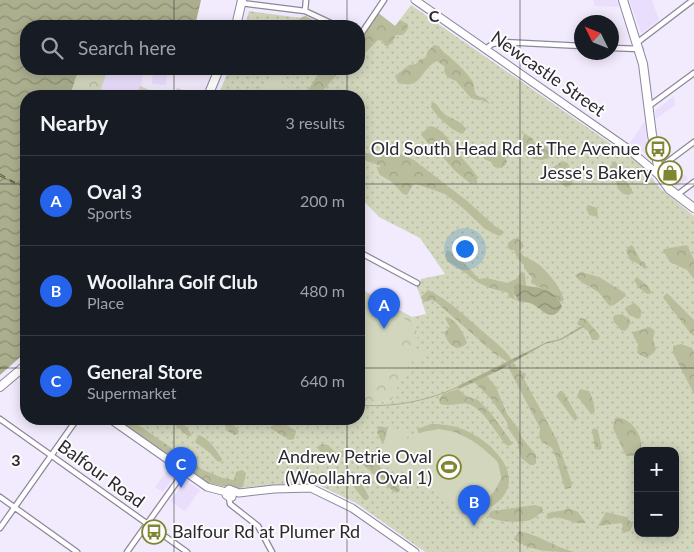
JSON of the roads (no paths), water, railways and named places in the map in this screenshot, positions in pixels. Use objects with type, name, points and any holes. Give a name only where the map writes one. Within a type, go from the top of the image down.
[{"type":"main road","name":"Newcastle Street","points":[[415,0],[659,172]]},
{"type":"main road","points":[[623,0],[639,46],[659,172],[666,186],[694,208]]},
{"type":"main road","points":[[237,20],[241,2]]},
{"type":"main road","points":[[210,90],[217,75]]},
{"type":"main road","points":[[627,148],[650,161],[655,155]]},
{"type":"main road","points":[[0,387],[20,370]]},
{"type":"main road","points":[[118,425],[208,487],[229,494],[274,489],[311,488],[352,508],[415,552]]},
{"type":"street","points":[[304,11],[306,0]]},
{"type":"street","points":[[365,27],[384,0]]},
{"type":"street","points":[[619,47],[639,46],[693,0]]},
{"type":"street","points":[[241,2],[304,11],[324,20]]},
{"type":"street","points":[[486,49],[492,44],[504,42],[574,46]]},
{"type":"street","points":[[649,106],[694,73]]},
{"type":"street","points":[[659,172],[694,142]]},
{"type":"street","points":[[677,195],[694,182]]},
{"type":"street","points":[[365,255],[417,283]]},
{"type":"street","name":"Balfour Road","points":[[0,419],[187,552]]},
{"type":"street","points":[[0,528],[73,425]]},
{"type":"street","points":[[127,552],[184,472]]},
{"type":"street","points":[[229,494],[230,504],[258,526],[272,552]]},
{"type":"street","points":[[0,497],[77,552]]},
{"type":"water","points":[[0,0],[201,0],[196,20],[20,20],[20,75],[77,75],[72,90],[20,90],[20,357],[0,375]]},
{"type":"water","points":[[517,285],[544,289],[555,295],[562,307],[554,315],[550,315],[535,305],[518,301],[514,292]]},
{"type":"water","points":[[580,327],[582,328],[561,340],[545,344],[502,369],[459,389],[458,386],[547,342],[560,339]]},
{"type":"waterway","points":[[580,328],[584,326]]},
{"type":"waterway","points":[[365,406],[397,404],[422,400],[458,387]]},
{"type":"place","name":"Old South Head Rd at The Avenue","points":[[658,149]]},
{"type":"place","name":"Jesse's Bakery","points":[[670,173]]},
{"type":"place","name":"Oval 3","points":[[384,329]]},
{"type":"place","name":"Andrew Petrie Oval (Woollahra Oval 1)","points":[[449,467]]},
{"type":"place","name":"General Store","points":[[181,488]]},
{"type":"place","name":"Woollahra Golf Club","points":[[474,526]]},
{"type":"place","name":"Balfour Rd at Plumer Rd","points":[[154,532]]}]
